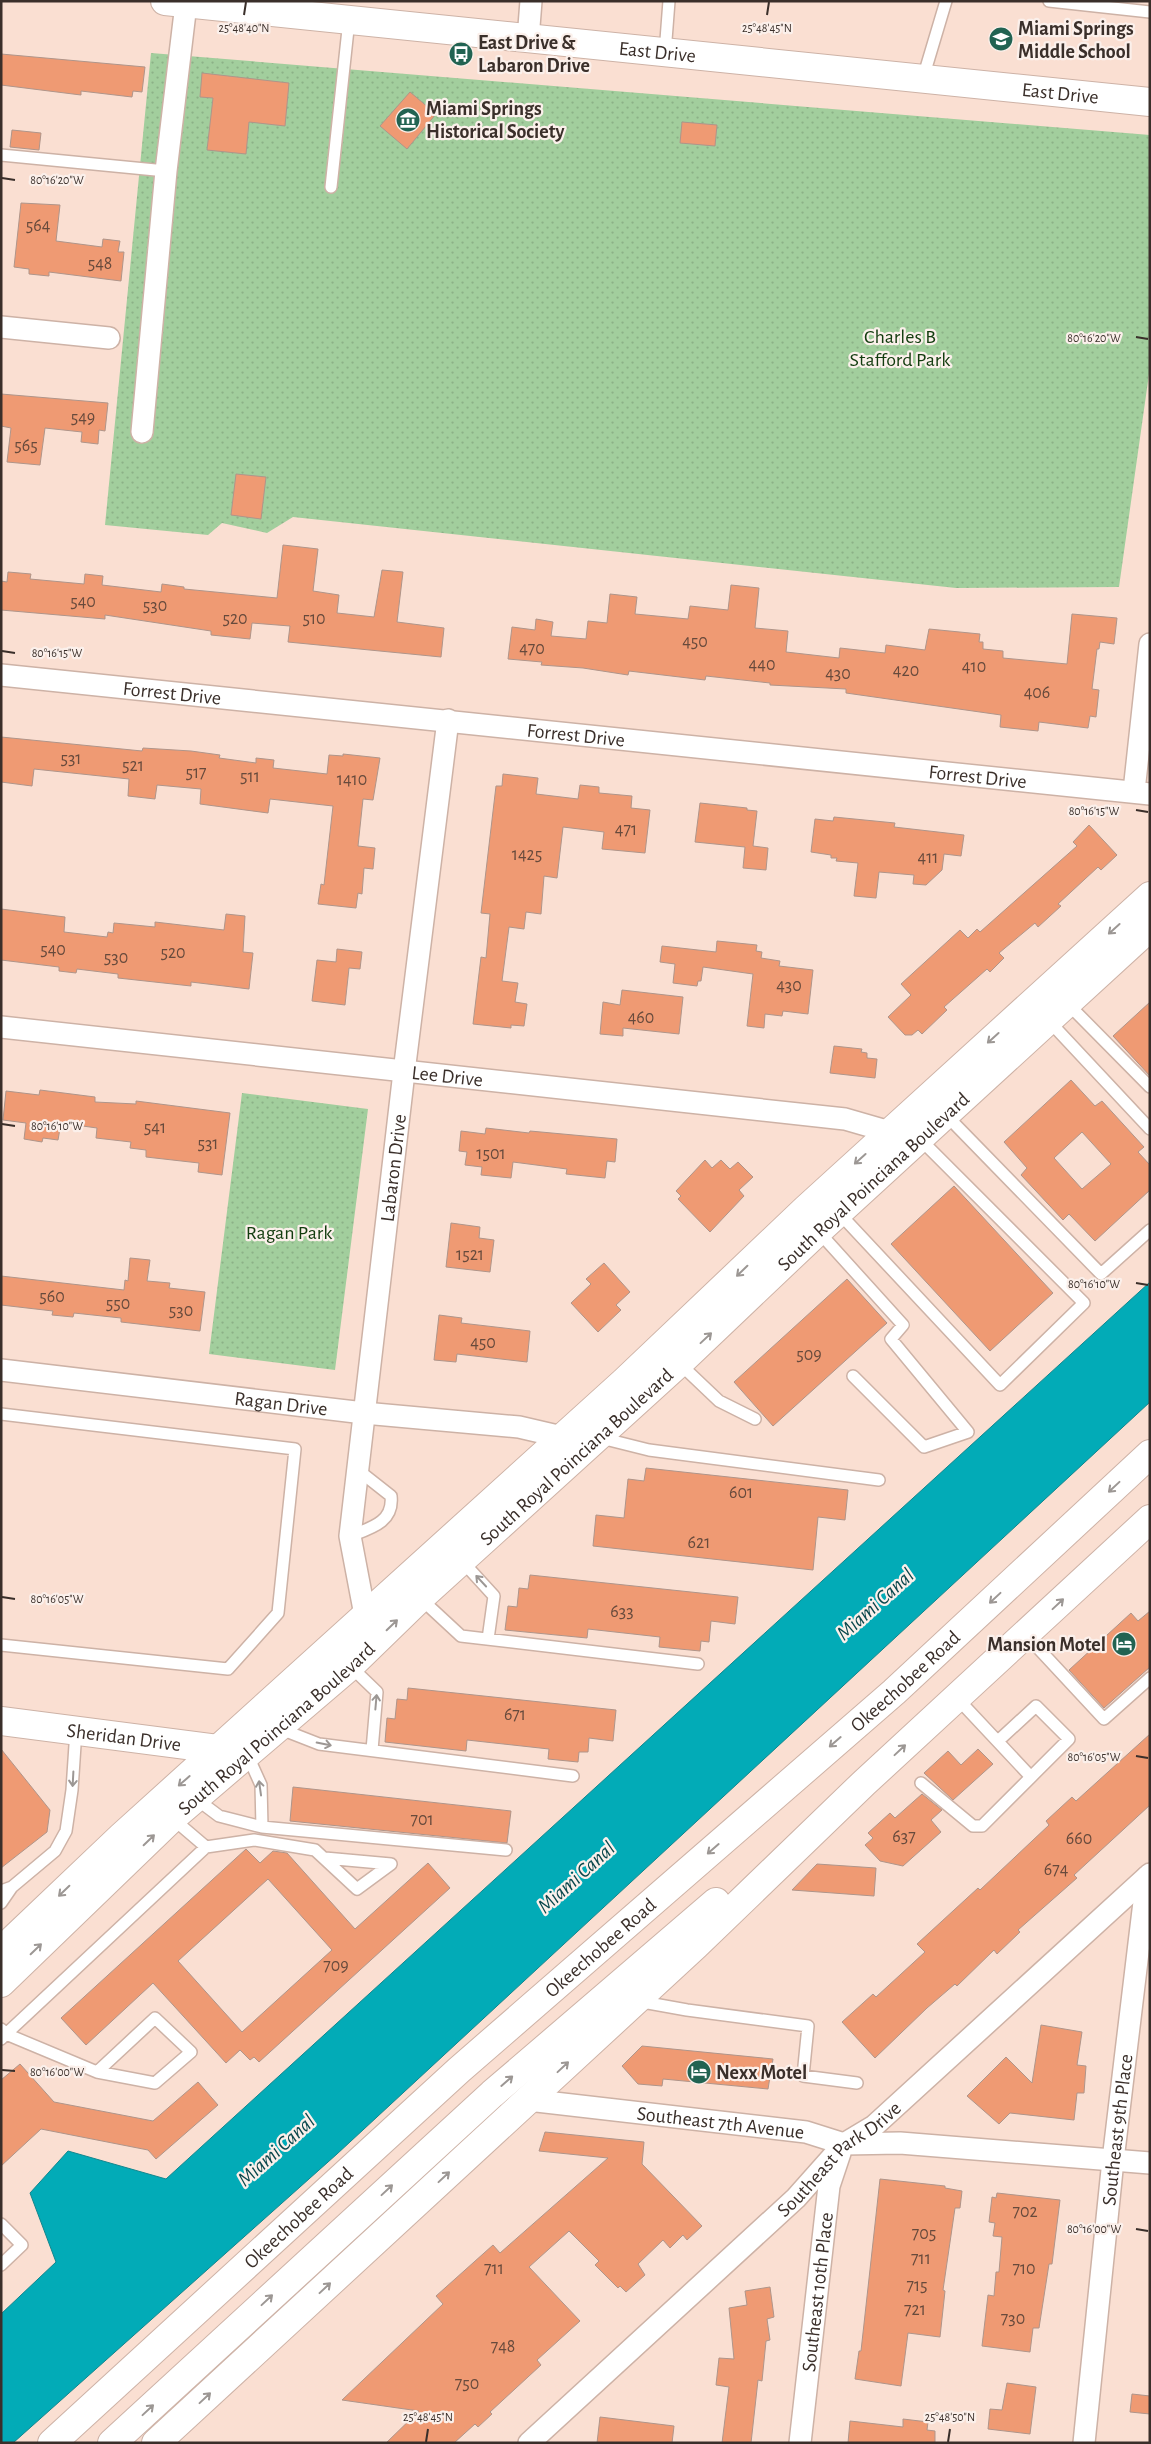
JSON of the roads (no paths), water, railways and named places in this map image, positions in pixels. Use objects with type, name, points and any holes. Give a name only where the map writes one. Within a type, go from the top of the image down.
[{"type":"main road","name":"East Drive","points":[[176,2],[1150,102]]},
{"type":"main road","name":"South Royal Poinciana Boulevard","points":[[1,1951],[121,1837],[624,1382],[806,1209],[1150,896]]},
{"type":"main road","name":"South Royal Poinciana Boulevard","points":[[1,1983],[172,1818],[350,1666],[420,1598],[680,1363],[818,1232],[1150,927]]},
{"type":"main road","name":"Okeechobee Road","points":[[52,2443],[458,2070],[894,1692],[1150,1454]]},
{"type":"main road","points":[[156,2443],[636,2000],[864,1783],[1150,1519]]},
{"type":"main road","name":"Sheridan Drive","points":[[1,1721],[247,1753]]},
{"type":"main road","points":[[112,2443],[492,2094],[728,1891],[864,1783]]},
{"type":"street","points":[[528,39],[532,1]]},
{"type":"street","points":[[142,432],[166,171],[176,2]]},
{"type":"street","points":[[1,327],[110,338]]},
{"type":"street","points":[[1142,792],[1150,644]]},
{"type":"street","name":"Forrest Drive","points":[[1,675],[1142,792]]},
{"type":"street","name":"Labaron Drive","points":[[365,1615],[350,1536],[404,1072],[448,720]]},
{"type":"street","name":"Lee Drive","points":[[1,1027],[845,1119],[890,1132]]},
{"type":"street","name":"Ragan Drive","points":[[1,1370],[364,1413],[518,1427],[562,1437]]},
{"type":"street","name":"Southeast Park Drive","points":[[529,2443],[796,2198],[844,2144],[874,2126],[1148,1876]]},
{"type":"street","name":"Southeast 9th Place","points":[[1084,2443],[1113,2160],[1148,1876]]},
{"type":"street","name":"Southeast 7th Avenue","points":[[528,2100],[806,2132],[844,2144],[900,2143],[1150,2164]]},
{"type":"street","name":"Southeast 10th Place","points":[[800,2443],[829,2186],[844,2144]]},
{"type":"lane","points":[[665,53],[669,1]]},
{"type":"lane","points":[[923,78],[946,1]]},
{"type":"lane","points":[[1049,1],[1150,12]]},
{"type":"lane","points":[[331,187],[349,20]]},
{"type":"lane","points":[[1,155],[166,171]]},
{"type":"lane","points":[[1058,1012],[1150,1086]]},
{"type":"lane","points":[[1058,1012],[1150,1129]]},
{"type":"lane","points":[[946,1115],[1101,1274],[1150,1230]]},
{"type":"lane","points":[[839,1213],[1000,1385],[1084,1303],[920,1139]]},
{"type":"lane","points":[[818,1232],[903,1325],[890,1339],[968,1432],[924,1447],[853,1376]]},
{"type":"lane","points":[[680,1363],[719,1401],[755,1419]]},
{"type":"lane","points":[[1,1414],[295,1449],[278,1613],[228,1669],[1,1645]]},
{"type":"lane","points":[[596,1437],[649,1450],[879,1480]]},
{"type":"lane","points":[[350,1536],[377,1525],[387,1516],[393,1506],[392,1496],[358,1470]]},
{"type":"lane","points":[[462,1561],[494,1596],[488,1639]]},
{"type":"lane","points":[[420,1598],[461,1636],[698,1664]]},
{"type":"lane","points":[[1025,1634],[1104,1719],[1150,1678]]},
{"type":"lane","points":[[350,1666],[377,1692],[372,1750]]},
{"type":"lane","points":[[956,1697],[1031,1777]]},
{"type":"lane","points":[[921,1783],[972,1826],[982,1826],[1069,1739],[1036,1706],[998,1741]]},
{"type":"lane","points":[[278,1728],[319,1744],[573,1776]]},
{"type":"lane","points":[[1,1903],[7,1889],[55,1850],[66,1831],[72,1799],[76,1730]]},
{"type":"lane","points":[[247,1753],[261,1784],[262,1826]]},
{"type":"lane","points":[[195,1798],[219,1816],[262,1826],[506,1850]]},
{"type":"lane","points":[[172,1818],[206,1847]]},
{"type":"lane","points":[[97,2072],[155,2018],[191,2052],[155,2083],[97,2072],[3,2034],[206,1847],[254,1840],[315,1850],[357,1889],[391,1864],[325,1858]]},
{"type":"lane","points":[[636,2000],[687,2010],[808,2026],[803,2076],[857,2083]]},
{"type":"lane","points":[[1,2224],[22,2245],[1,2265]]},
{"type":"water","name":"Miami Canal","points":[[1150,1282],[1150,1402],[337,2154],[13,2443],[1,2443],[1,2314],[56,2262],[30,2193],[68,2151],[166,2179]]},
{"type":"place","name":"Miami Springs Middle School","points":[[1001,39]]},
{"type":"place","name":"East Drive & Labaron Drive","points":[[461,54]]},
{"type":"place","name":"Miami Springs Historical Society","points":[[408,120]]},
{"type":"place","name":"Mansion Motel","points":[[1124,1644]]},
{"type":"place","name":"Nexx Motel","points":[[699,2072]]},
{"type":"park label","name":"Charles B Stafford Park","points":[[900,348]]},
{"type":"park label","name":"Ragan Park","points":[[289,1232]]}]
